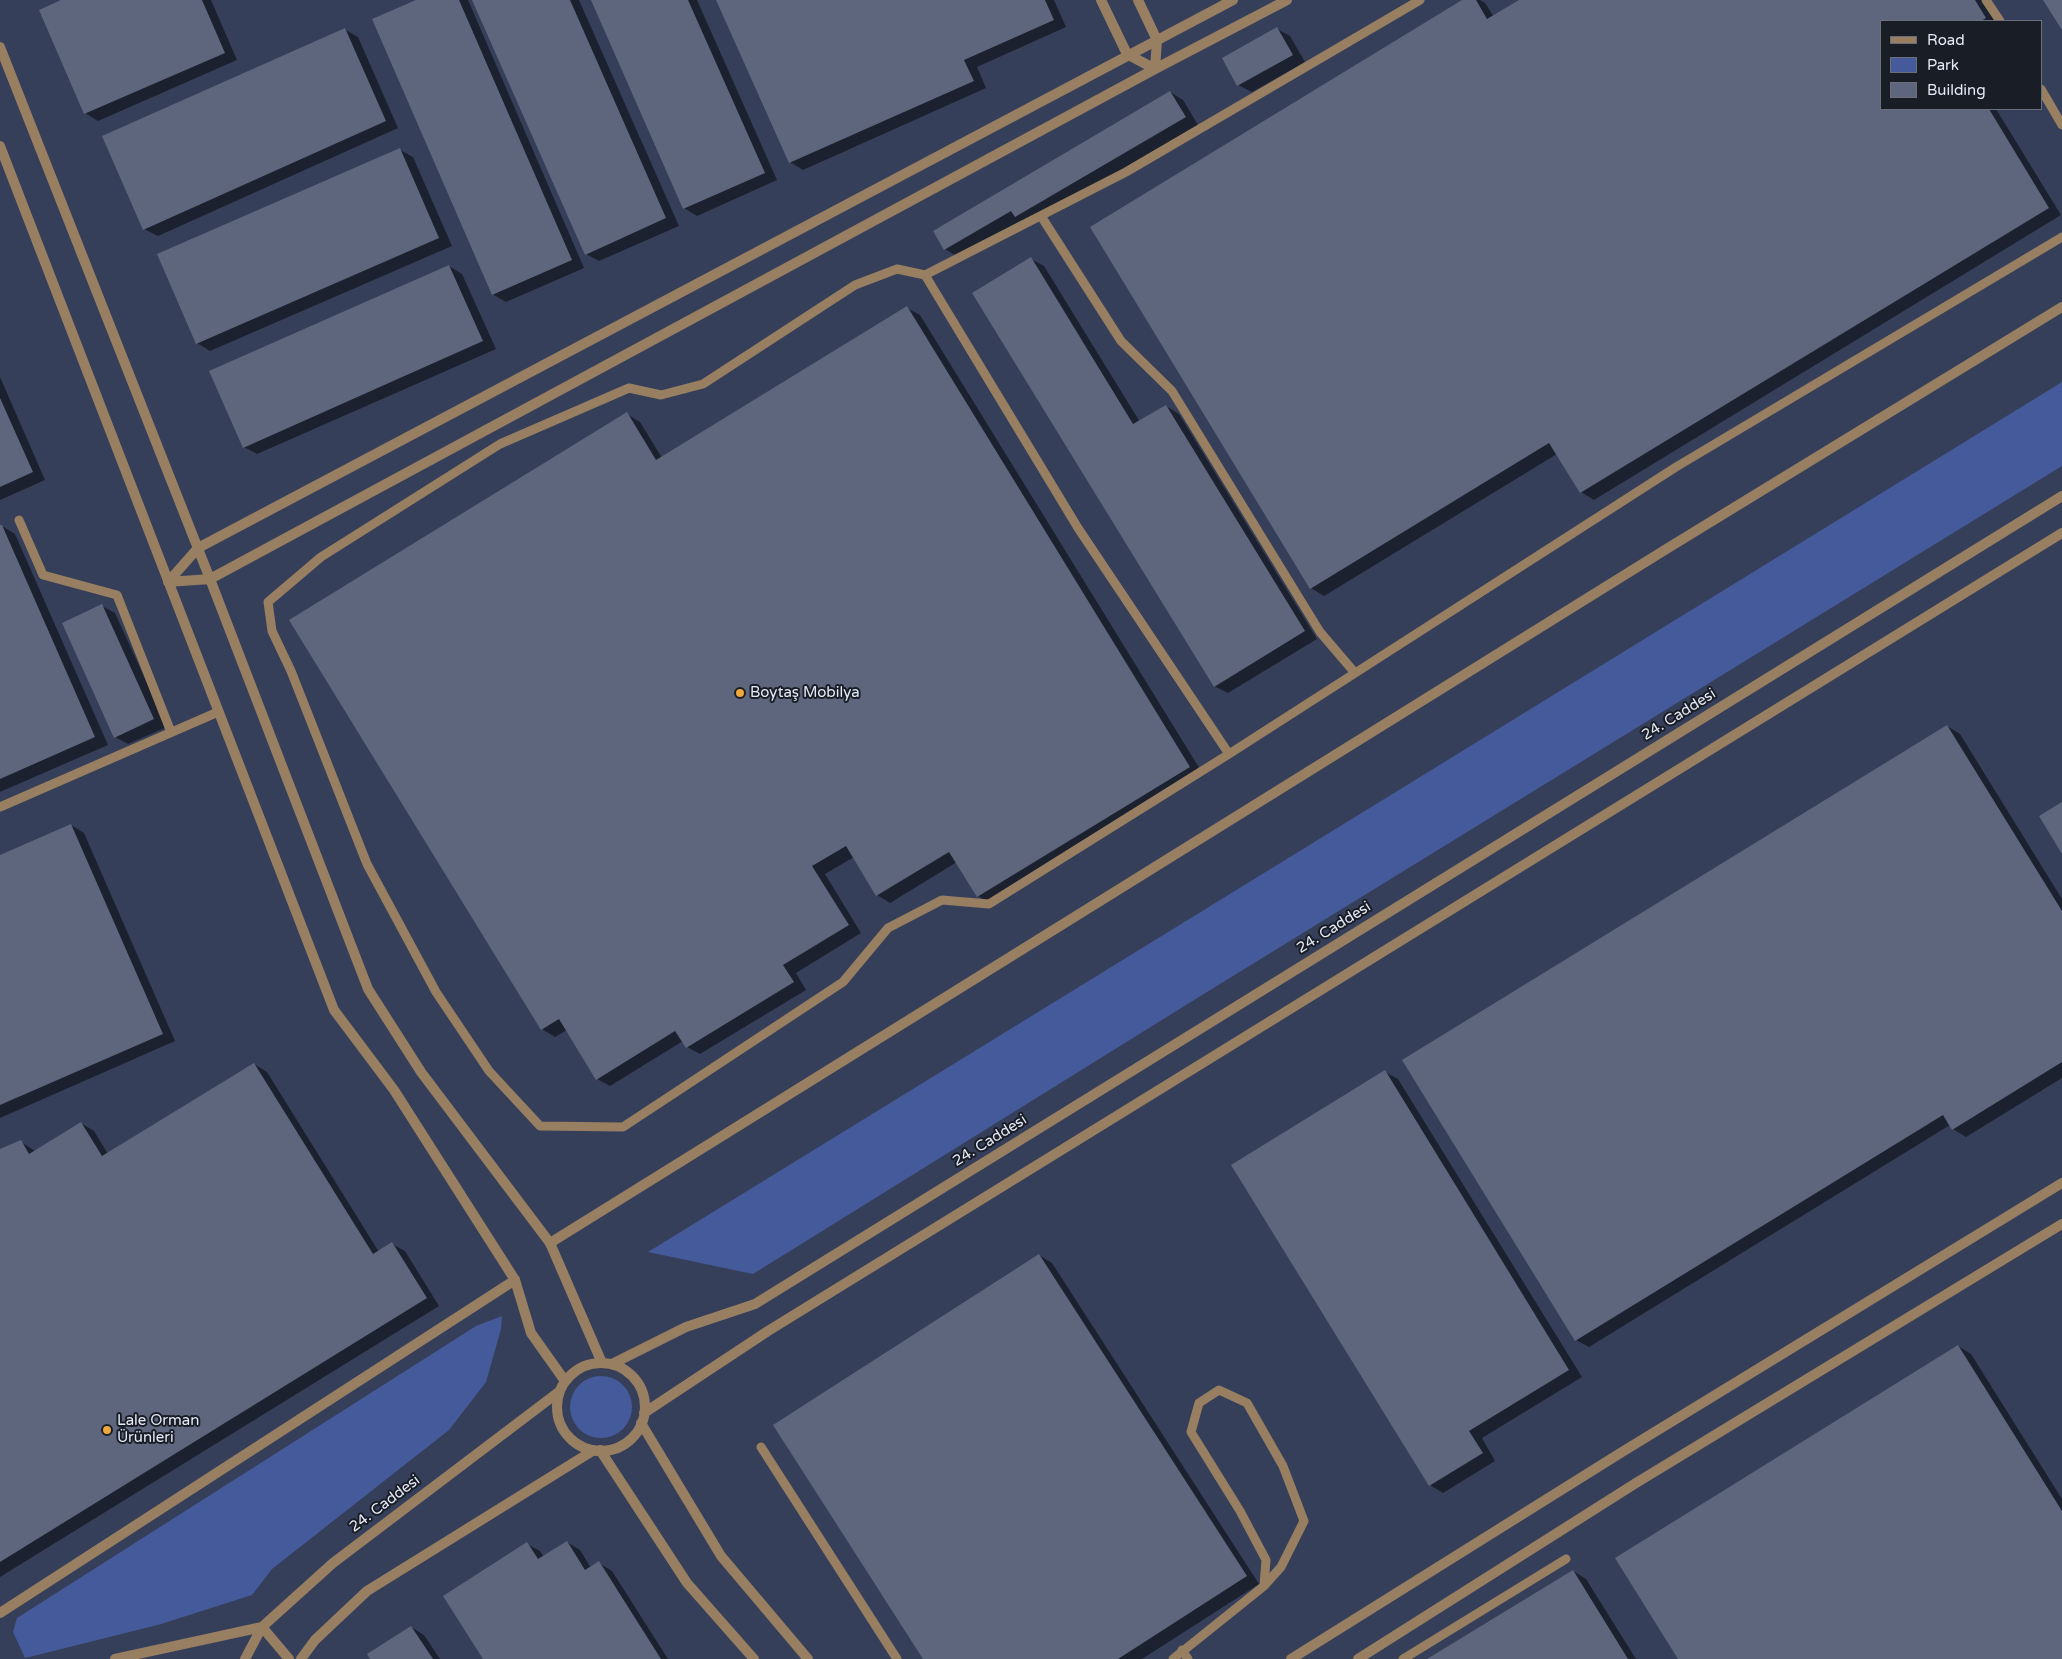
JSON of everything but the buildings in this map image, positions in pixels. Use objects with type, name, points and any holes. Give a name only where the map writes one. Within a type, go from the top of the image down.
[{"type":"street","points":[[1102,0],[1127,54],[1155,69]]},
{"type":"street","points":[[1138,0],[1157,40],[1155,69]]},
{"type":"street","points":[[168,582],[198,548],[1127,54],[1233,0]]},
{"type":"street","points":[[168,582],[210,579],[1155,69],[1287,0]]},
{"type":"street","points":[[0,46],[198,548],[368,989],[421,1072],[550,1243],[607,1364]]},
{"type":"street","points":[[0,146],[334,1010],[394,1090],[514,1280],[531,1333],[563,1386]]},
{"type":"street","points":[[550,1243],[1651,558],[2062,307]]},
{"type":"street","name":"24. Caddesi","points":[[607,1364],[686,1327],[755,1304],[2062,496]]},
{"type":"street","points":[[808,1659],[721,1556],[643,1418],[643,1397],[637,1382],[626,1371],[607,1364],[581,1368],[563,1386],[557,1411],[564,1431],[580,1445],[597,1450],[610,1449],[629,1440],[643,1418],[784,1320],[2062,533]]},
{"type":"street","points":[[1291,1659],[1630,1446],[2062,1183]]},
{"type":"street","points":[[1358,1659],[1636,1483],[2062,1224]]},
{"type":"street","points":[[0,1613],[514,1280]]},
{"type":"street","name":"24. Caddesi","points":[[245,1659],[262,1627],[333,1562],[563,1386]]},
{"type":"street","points":[[300,1659],[315,1640],[367,1591],[597,1450]]},
{"type":"street","points":[[597,1450],[687,1583],[754,1659]]},
{"type":"street","points":[[115,1659],[262,1627],[289,1659]]},
{"type":"lane","points":[[1420,0],[1126,172],[925,275],[897,269],[855,285],[703,384],[661,395],[629,388],[500,444],[321,557],[268,602],[272,631],[291,671],[367,864],[436,992],[489,1071],[540,1126],[623,1127],[843,982],[888,928],[942,900],[989,904],[1229,754],[1676,467],[2062,237]]},
{"type":"lane","points":[[1986,0],[1999,20]]},
{"type":"lane","points":[[2042,91],[2062,124]]},
{"type":"lane","points":[[1041,216],[1121,341],[1172,391],[1320,632],[1355,673]]},
{"type":"lane","points":[[925,275],[1078,528],[1229,754]]},
{"type":"lane","points":[[19,520],[43,575],[117,595],[171,732]]},
{"type":"lane","points":[[0,807],[218,712]]},
{"type":"lane","points":[[1173,1659],[1264,1586],[1281,1567],[1304,1521],[1283,1466],[1247,1403],[1219,1390],[1199,1402],[1191,1432],[1240,1511],[1266,1560],[1264,1586]]},
{"type":"lane","points":[[762,1446],[897,1659]]},
{"type":"lane","points":[[1403,1659],[1566,1559]]},
{"type":"lane","points":[[1182,1650],[1188,1659]]},
{"type":"shaded area","points":[[0,0],[2062,0],[2062,1659],[0,1659]]},
{"type":"green space","points":[[2062,382],[2062,466],[753,1274],[648,1252]]},
{"type":"green space","points":[[502,1316],[501,1329],[486,1382],[449,1430],[272,1569],[252,1595],[161,1624],[25,1658],[13,1632],[17,1618],[476,1326]]},
{"type":"green space","points":[[595,1376],[607,1376],[623,1385],[630,1395],[632,1407],[630,1419],[623,1429],[607,1438],[595,1438],[584,1433],[575,1424],[570,1413],[570,1401],[575,1390],[584,1381]]},
{"type":"place","name":"Boytaş Mobilya","points":[[740,693]]},
{"type":"place","name":"Lale Orman Ürünleri","points":[[107,1430]]}]
